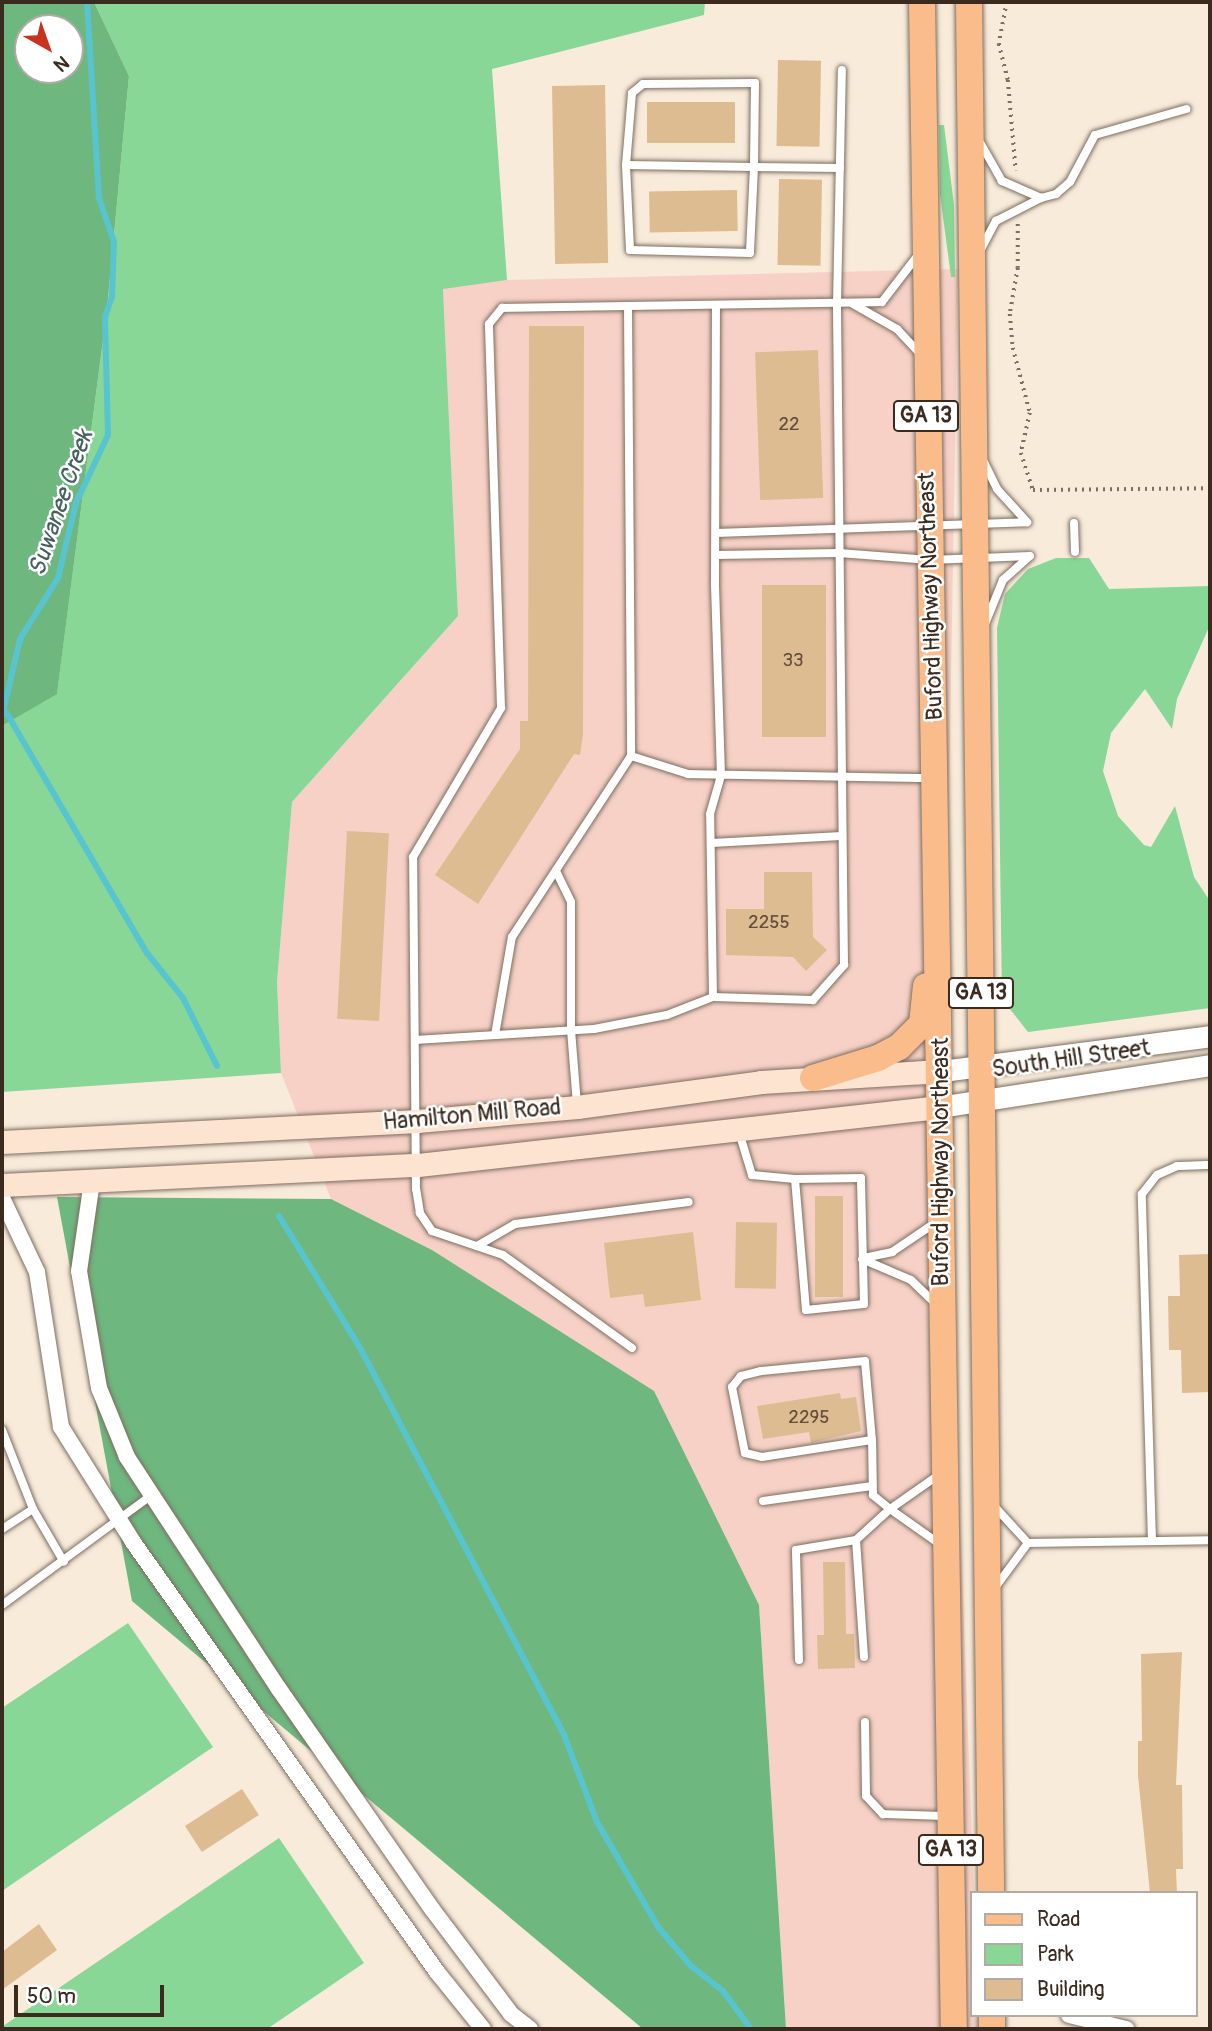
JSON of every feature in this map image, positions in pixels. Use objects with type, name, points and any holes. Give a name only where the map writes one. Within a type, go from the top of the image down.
[{"type":"main road","name":"Buford Highway Northeast","points":[[922,2],[928,523],[942,1071],[939,1107],[941,1309],[954,2029]]},
{"type":"main road","name":"Buford Highway Northeast","points":[[969,2],[991,1891]]},
{"type":"main road","points":[[813,1078],[878,1058],[899,1047],[922,1024],[937,904]]},
{"type":"main road","name":"Hamilton Mill Road","points":[[2,1142],[417,1121],[578,1107],[813,1078],[942,1071]]},
{"type":"main road","name":"Hamilton Mill Road","points":[[2,1185],[418,1165],[939,1107]]},
{"type":"street","name":"South Hill Street","points":[[942,1071],[1210,1035]]},
{"type":"street","name":"South Hill Street","points":[[939,1107],[1210,1065]]},
{"type":"street","points":[[92,1181],[79,1271],[99,1388],[127,1457],[424,1898],[511,2014],[530,2029]]},
{"type":"street","points":[[2,1198],[37,1272],[61,1427],[120,1521],[429,1961],[483,2029]]},
{"type":"street","points":[[1077,2017],[1125,2029]]},
{"type":"lane","points":[[415,1040],[571,1030],[667,1015],[713,997],[813,1000],[844,965],[836,303],[842,70]]},
{"type":"lane","points":[[652,81],[755,83],[754,167],[750,253],[630,250],[626,165],[632,93],[652,81]]},
{"type":"lane","points":[[971,271],[996,221],[1041,198],[1056,194],[1070,182],[1095,135],[1186,109]]},
{"type":"lane","points":[[969,112],[996,174],[1017,191],[1041,198]]},
{"type":"lane","points":[[626,165],[840,168]]},
{"type":"lane","points":[[632,1348],[503,1255],[432,1231],[420,1213],[413,857],[501,708],[489,324],[502,308],[882,302],[923,247]]},
{"type":"lane","points":[[850,303],[897,329],[925,359]]},
{"type":"lane","points":[[713,997],[710,814],[721,776],[716,555],[716,305]]},
{"type":"lane","points":[[495,1035],[512,937],[631,756],[628,306]]},
{"type":"lane","points":[[716,533],[928,523],[1027,522],[998,489],[973,438]]},
{"type":"lane","points":[[1074,523],[1075,552]]},
{"type":"lane","points":[[716,555],[839,553],[930,560],[1030,556],[1003,580],[975,653]]},
{"type":"lane","points":[[631,756],[688,774],[936,778]]},
{"type":"lane","points":[[711,843],[842,836]]},
{"type":"lane","points":[[555,871],[571,902],[571,1030],[578,1107]]},
{"type":"lane","points":[[738,1129],[752,1175],[794,1179],[861,1178],[863,1304],[806,1310],[794,1179]]},
{"type":"lane","points":[[1153,1541],[1142,1194],[1157,1175],[1177,1166],[1210,1165]]},
{"type":"lane","points":[[477,1246],[515,1224],[689,1202]]},
{"type":"lane","points":[[862,1259],[892,1252],[940,1219]]},
{"type":"lane","points":[[862,1259],[911,1280],[941,1309]]},
{"type":"lane","points":[[872,1440],[762,1457],[745,1453],[732,1387],[741,1377],[761,1371],[866,1361],[872,1440],[872,1486],[876,1501],[946,1549]]},
{"type":"lane","points":[[2,1430],[33,1509],[64,1562]]},
{"type":"lane","points":[[799,1660],[796,1550],[856,1540],[890,1509],[945,1470]]},
{"type":"lane","points":[[764,1501],[872,1486]]},
{"type":"lane","points":[[2,1605],[152,1495]]},
{"type":"lane","points":[[988,1496],[1010,1528],[1028,1543],[1210,1541]]},
{"type":"lane","points":[[2,1530],[33,1509]]},
{"type":"lane","points":[[856,1540],[864,1657]]},
{"type":"lane","points":[[989,1600],[1005,1569],[1028,1543]]},
{"type":"lane","points":[[865,1722],[866,1796],[883,1814],[950,1816]]},
{"type":"path","points":[[1007,2],[999,44],[1008,80],[1016,172]]},
{"type":"path","points":[[1018,215],[1018,268],[1010,314],[1013,348],[1030,413],[1021,453],[1033,490],[1210,488]]},
{"type":"shaded area","points":[[958,269],[944,1094],[974,1891],[970,1891],[970,2017],[978,2017],[978,2029],[786,2029],[759,1606],[432,1250],[331,1199],[281,1073],[277,982],[292,802],[458,616],[443,288],[507,280]]},
{"type":"green space","points":[[2,2],[94,2],[129,76],[107,309],[57,694],[2,726]]},
{"type":"green space","points":[[94,2],[705,2],[704,15],[492,69],[507,280],[443,289],[458,616],[292,802],[277,982],[281,1073],[2,1092],[2,726],[57,693],[107,309],[129,76]]},
{"type":"green space","points":[[939,125],[944,125],[954,205],[955,277],[951,277],[940,194]]},
{"type":"green space","points":[[1056,558],[1089,558],[1109,589],[1210,586],[1210,625],[1177,699],[1172,729],[1145,689],[1111,733],[1103,771],[1118,816],[1144,845],[1151,847],[1175,806],[1194,877],[1210,901],[1210,1008],[1028,1032],[1002,999],[997,628],[1005,594],[1028,569]]},
{"type":"green space","points":[[57,1197],[331,1199],[432,1250],[654,1391],[759,1605],[786,2029],[643,2029],[132,1601]]},
{"type":"green space","points":[[128,1623],[213,1747],[2,1891],[2,1708]]},
{"type":"green space","points":[[279,1838],[364,1963],[267,2029],[5,2029],[3,2026]]},
{"type":"building","points":[[778,60],[821,61],[819,147],[776,146]]},
{"type":"building","points":[[605,85],[608,263],[555,264],[552,86]]},
{"type":"building","points":[[647,102],[735,102],[735,143],[647,143]]},
{"type":"building","points":[[779,179],[822,180],[820,266],[777,265]]},
{"type":"building","points":[[737,190],[738,231],[650,233],[649,192]]},
{"type":"building","points":[[529,326],[584,326],[583,734],[580,755],[574,754],[478,904],[435,875],[520,749],[520,721],[528,721]]},
{"type":"building","points":[[818,350],[823,498],[760,500],[755,352]]},
{"type":"building","points":[[762,585],[826,585],[826,737],[762,737]]},
{"type":"building","points":[[347,831],[389,833],[379,1021],[337,1019]]},
{"type":"building","points":[[764,872],[812,872],[813,937],[827,950],[806,971],[793,957],[726,955],[726,909],[764,909]]},
{"type":"building","points":[[815,1196],[843,1196],[843,1297],[815,1297]]},
{"type":"building","points":[[736,1222],[777,1223],[776,1289],[735,1288]]},
{"type":"building","points":[[693,1232],[701,1300],[645,1307],[643,1294],[610,1298],[604,1243]]},
{"type":"building","points":[[1210,1254],[1210,1392],[1182,1393],[1181,1350],[1169,1350],[1168,1296],[1180,1296],[1179,1255]]},
{"type":"building","points":[[840,1393],[841,1399],[856,1397],[861,1431],[811,1443],[809,1432],[763,1439],[757,1406]]},
{"type":"building","points":[[823,1562],[845,1562],[846,1634],[854,1634],[855,1668],[818,1669],[817,1635],[824,1635]]},
{"type":"building","points":[[1182,1652],[1176,1785],[1182,1785],[1183,1869],[1176,1869],[1177,1891],[1150,1891],[1138,1776],[1138,1741],[1142,1741],[1141,1654]]},
{"type":"building","points":[[242,1789],[259,1815],[202,1852],[185,1826]]},
{"type":"building","points":[[39,1924],[57,1950],[2,1990],[2,1952]]},
{"type":"waterway","name":"Suwanee Creek","points":[[2,716],[20,639],[58,578],[76,503],[108,435],[105,317],[112,297],[114,242],[99,198],[87,2]]},
{"type":"waterway","points":[[6,712],[147,953],[183,998],[217,1066]]},
{"type":"waterway","points":[[279,1216],[359,1346],[564,1735],[597,1822],[658,1927],[691,1966],[723,1991],[751,2029]]}]
